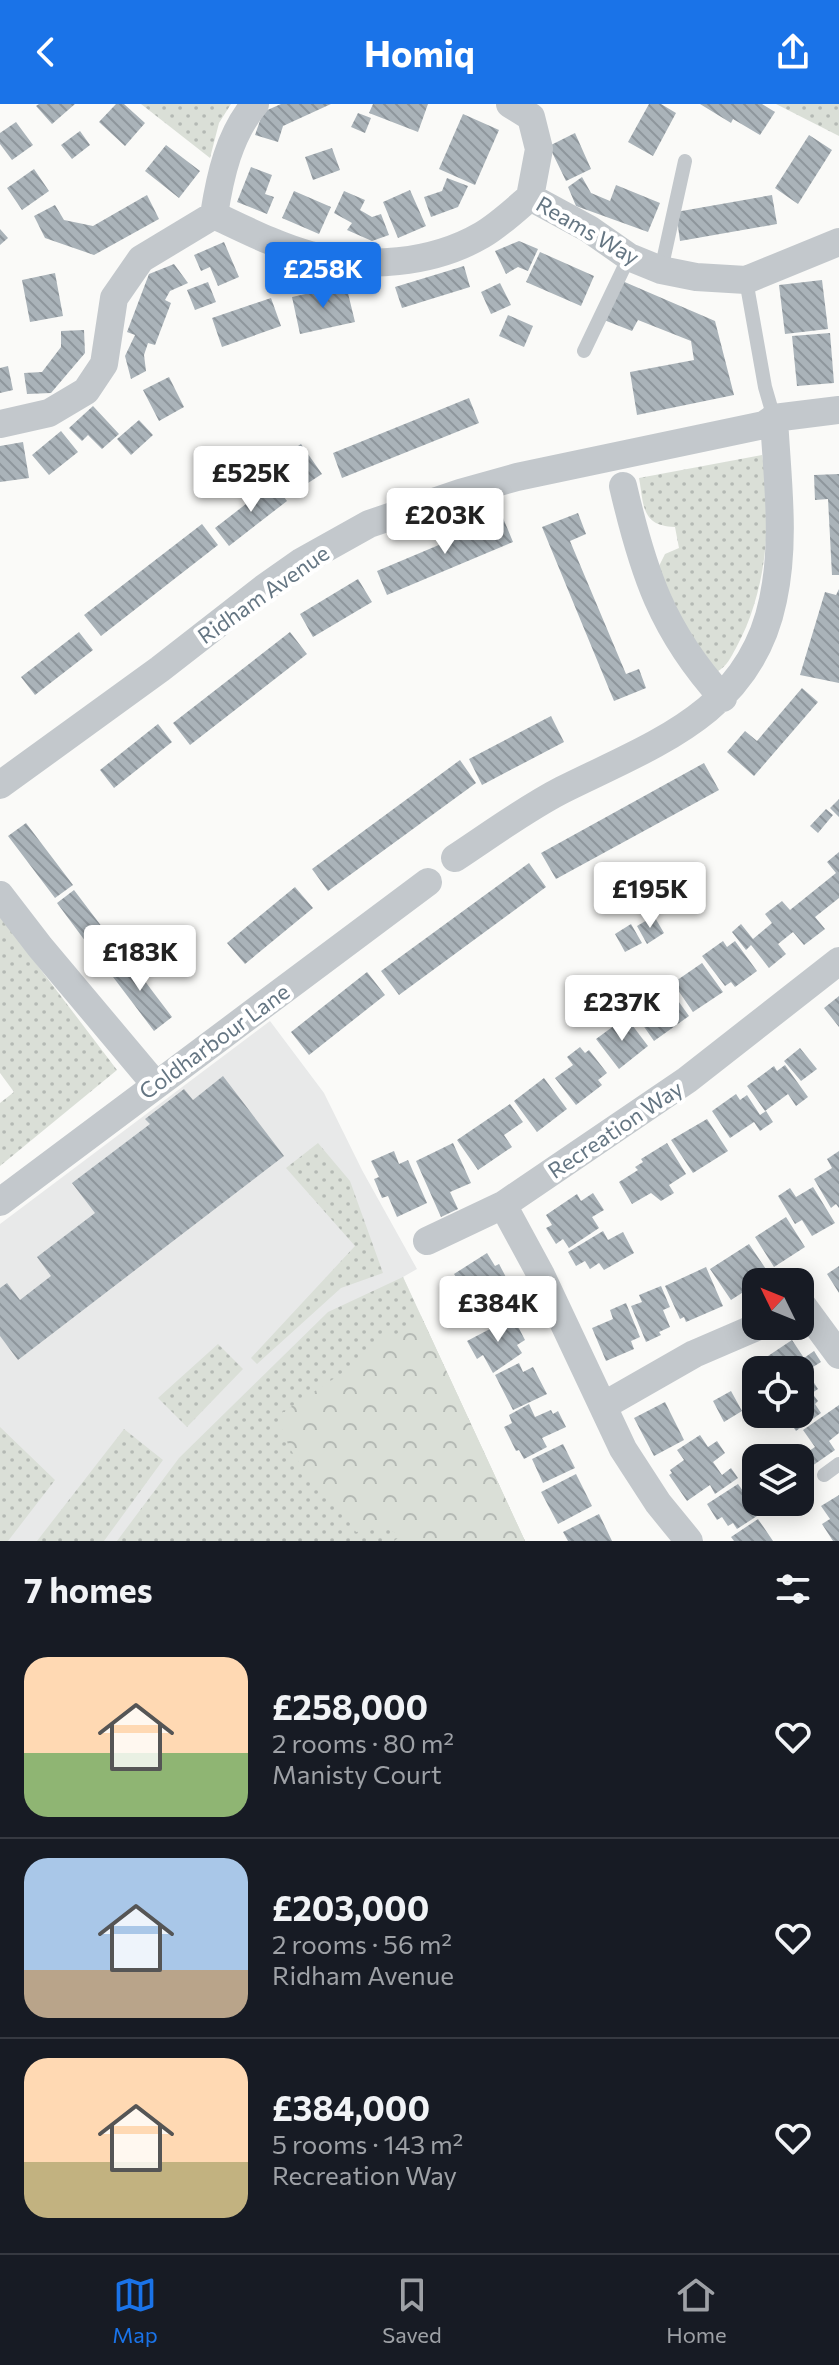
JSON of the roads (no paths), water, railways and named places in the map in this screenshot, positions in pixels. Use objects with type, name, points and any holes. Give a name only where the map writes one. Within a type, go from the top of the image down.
[{"type":"street","points":[[0,424],[49,413],[86,391],[104,364],[114,298],[141,259],[214,215],[222,167],[244,117],[255,104]]},
{"type":"street","name":"Reams Way","points":[[526,108],[539,149],[530,197],[589,229],[629,257],[661,270],[696,277],[746,280],[839,242]]},
{"type":"street","points":[[214,215],[277,244],[311,255],[375,265],[445,252],[482,235],[530,197]]},
{"type":"street","name":"Ridham Avenue","points":[[0,785],[160,669],[264,588],[301,562],[369,524],[517,477],[764,425],[774,418],[839,410]]},
{"type":"street","points":[[455,858],[559,791],[675,734],[723,698],[742,673],[763,637],[773,600],[780,524],[774,418]]},
{"type":"street","points":[[623,486],[648,529],[641,562],[664,618],[723,698]]},
{"type":"street","name":"Coldharbour Lane","points":[[0,1202],[428,882]]},
{"type":"street","points":[[0,895],[155,1084]]},
{"type":"street","name":"Recreation Way","points":[[427,1241],[503,1205],[687,1080],[839,961]]},
{"type":"street","points":[[503,1205],[541,1275],[623,1449],[658,1503],[689,1541]]},
{"type":"street","points":[[814,1315],[839,1355]]},
{"type":"street","points":[[603,1406],[694,1354],[742,1333]]},
{"type":"lane","points":[[661,270],[685,161]]},
{"type":"lane","points":[[584,351],[629,257]]},
{"type":"lane","points":[[746,280],[765,387],[774,418]]},
{"type":"lane","points":[[824,1475],[839,1464]]}]
